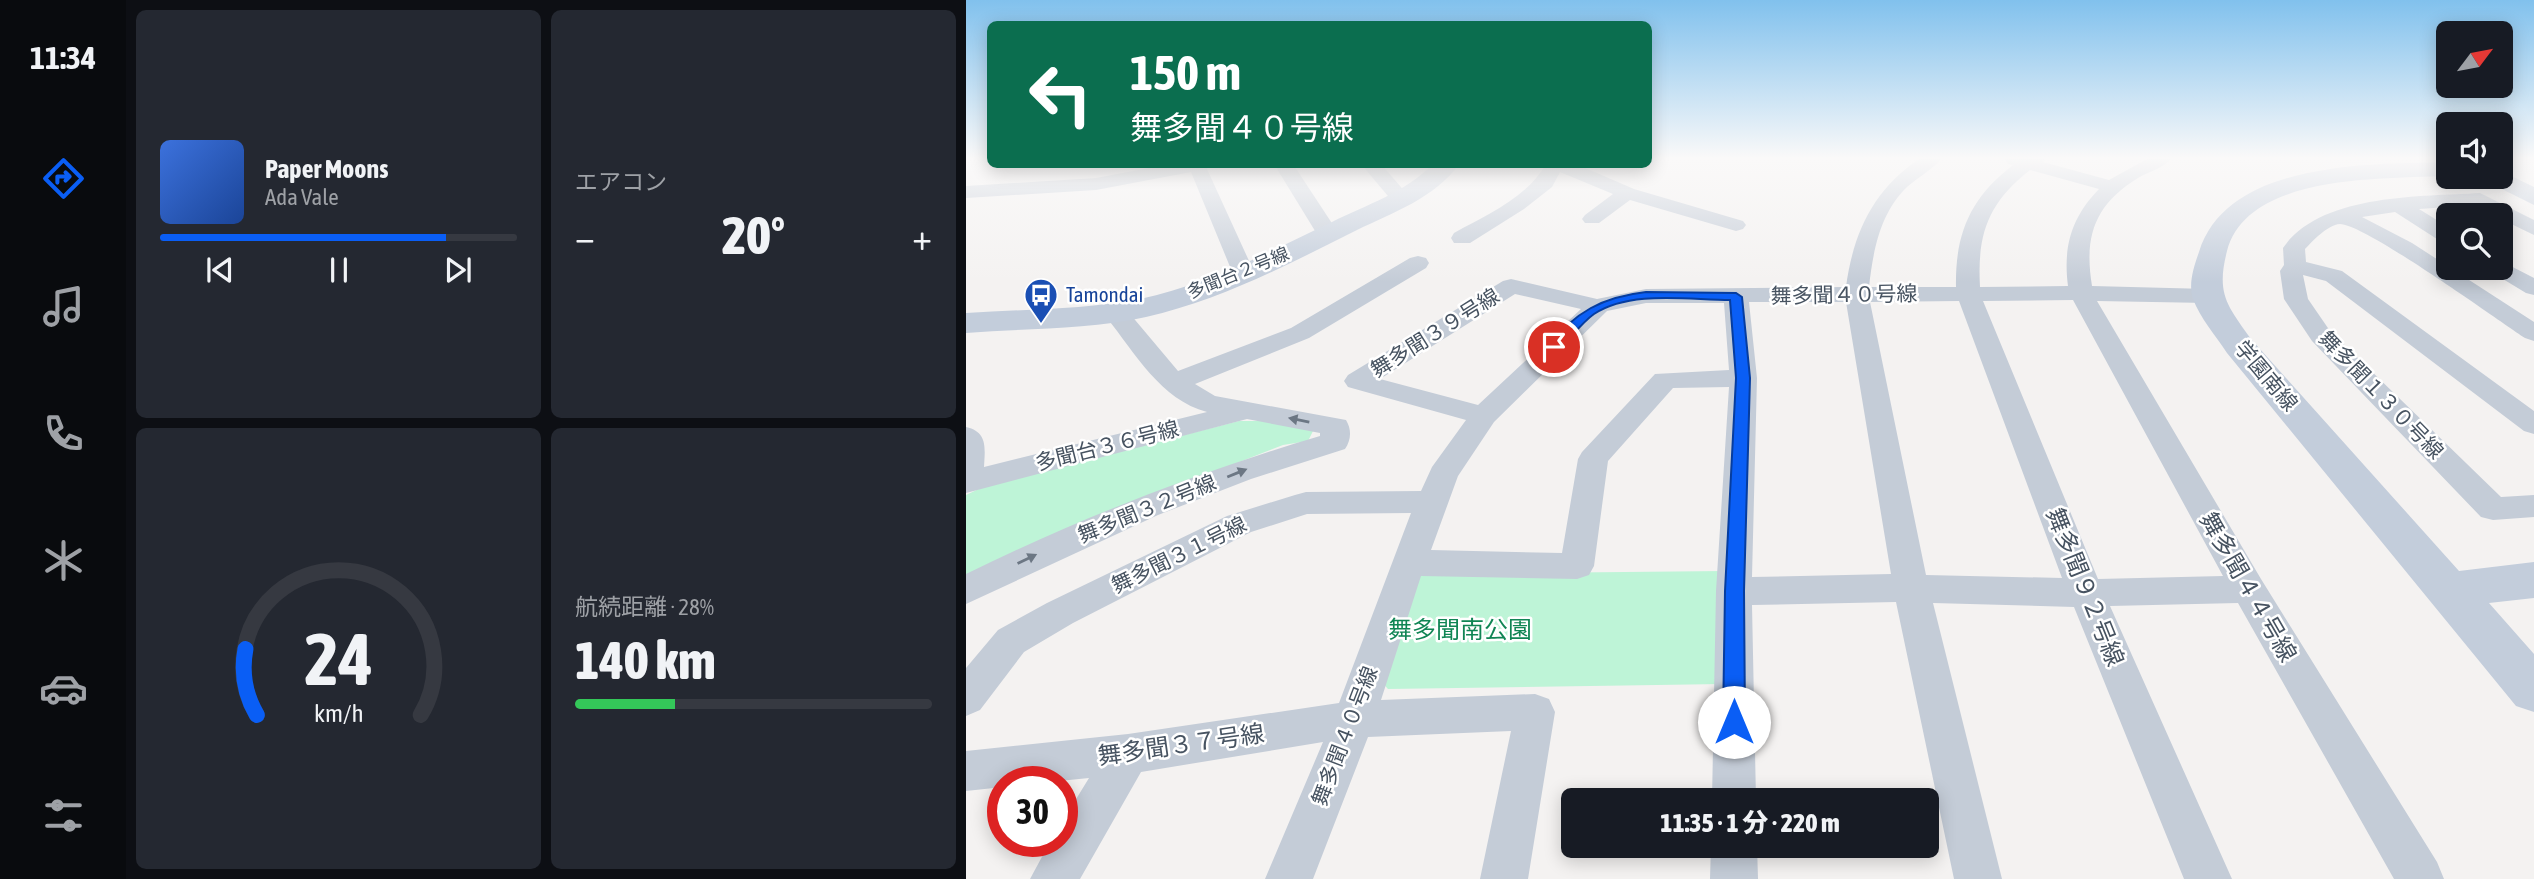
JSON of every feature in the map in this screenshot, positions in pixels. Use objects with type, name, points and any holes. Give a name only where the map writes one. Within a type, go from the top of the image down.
[{"type":"street","points":[[1213,200],[1244,274]]},
{"type":"street","points":[[1306,200],[1328,234]]},
{"type":"street","name":"多聞台２号線","points":[[966,323],[1116,313],[1200,292],[1244,274],[1395,200]]},
{"type":"street","points":[[1462,238],[1523,200]]},
{"type":"street","points":[[1592,219],[1618,200]]},
{"type":"street","points":[[1651,200],[1735,225]]},
{"type":"street","points":[[1885,200],[1870,227],[1860,257],[1857,294],[1911,588],[1978,879]]},
{"type":"street","points":[[1968,293],[1968,248],[1978,219],[1989,200]]},
{"type":"street","points":[[2081,293],[2077,256],[2081,228],[2100,200]]},
{"type":"street","points":[[2208,296],[2209,258],[2213,237],[2226,219],[2255,200]]},
{"type":"street","points":[[2466,200],[2364,210],[2327,222],[2309,233],[2294,248],[2295,266],[2334,276],[2534,425]]},
{"type":"street","points":[[2482,200],[2534,229]]},
{"type":"street","points":[[2398,205],[2436,229]]},
{"type":"street","points":[[2341,217],[2383,234],[2534,333]]},
{"type":"street","points":[[1173,383],[1300,333],[1418,263]]},
{"type":"street","name":"舞多聞１３０号線","points":[[2295,266],[2291,271],[2296,299],[2321,336],[2493,509],[2534,506]]},
{"type":"street","points":[[2513,275],[2534,288]]},
{"type":"street","name":"舞多聞３９号線","points":[[1483,416],[1358,382],[1511,286],[1598,306]]},
{"type":"street","name":"舞多聞９２号線","points":[[1968,293],[2086,593],[2208,879]]},
{"type":"street","name":"舞多聞４０号線","points":[[1289,879],[1354,719],[1430,502],[1443,474],[1483,416],[1598,306],[1646,296],[2081,293],[2208,296]]},
{"type":"street","name":"舞多聞４４号線","points":[[2081,293],[2248,589],[2420,879]]},
{"type":"street","name":"学園南線","points":[[2208,296],[2239,346],[2534,690]]},
{"type":"street","points":[[1734,788],[1734,591],[1743,378],[1736,297]]},
{"type":"street","points":[[1116,313],[1173,383],[1207,403],[1247,410]]},
{"type":"street","points":[[1409,563],[1577,566],[1593,459],[1665,380],[1743,378]]},
{"type":"street","name":"舞多聞３２号線","points":[[966,590],[1031,556],[1162,502],[1271,459],[1334,442],[1336,427],[1247,410]]},
{"type":"street","name":"多聞台３６号線","points":[[967,482],[1247,410]]},
{"type":"street","points":[[966,436],[970,441],[967,482]]},
{"type":"street","name":"舞多聞３１号線","points":[[966,698],[1011,642],[1060,613],[1239,524],[1306,503],[1430,502]]},
{"type":"street","points":[[2450,590],[2534,580]]},
{"type":"street","points":[[1734,591],[1911,588],[2086,593],[2248,589]]},
{"type":"street","name":"舞多聞３７号線","points":[[966,771],[1128,754],[1354,719],[1535,712],[1504,879]]},
{"type":"street","points":[[1054,879],[1128,754]]},
{"type":"street","points":[[1734,858],[1734,879]]},
{"type":"green space","points":[[1239,421],[1275,421],[1314,429],[1308,441],[1283,445],[1053,535],[966,580],[966,495],[985,486]]},
{"type":"green space","name":"舞多聞南公園","points":[[1725,571],[1723,684],[1388,689],[1377,677],[1417,574]]},
{"type":"place","name":"Tamondai","points":[[1041,325]]},
{"type":"route","points":[[1554,347],[1598,306],[1622,299],[1646,296],[1736,297],[1743,378],[1734,591],[1734,722]]}]
